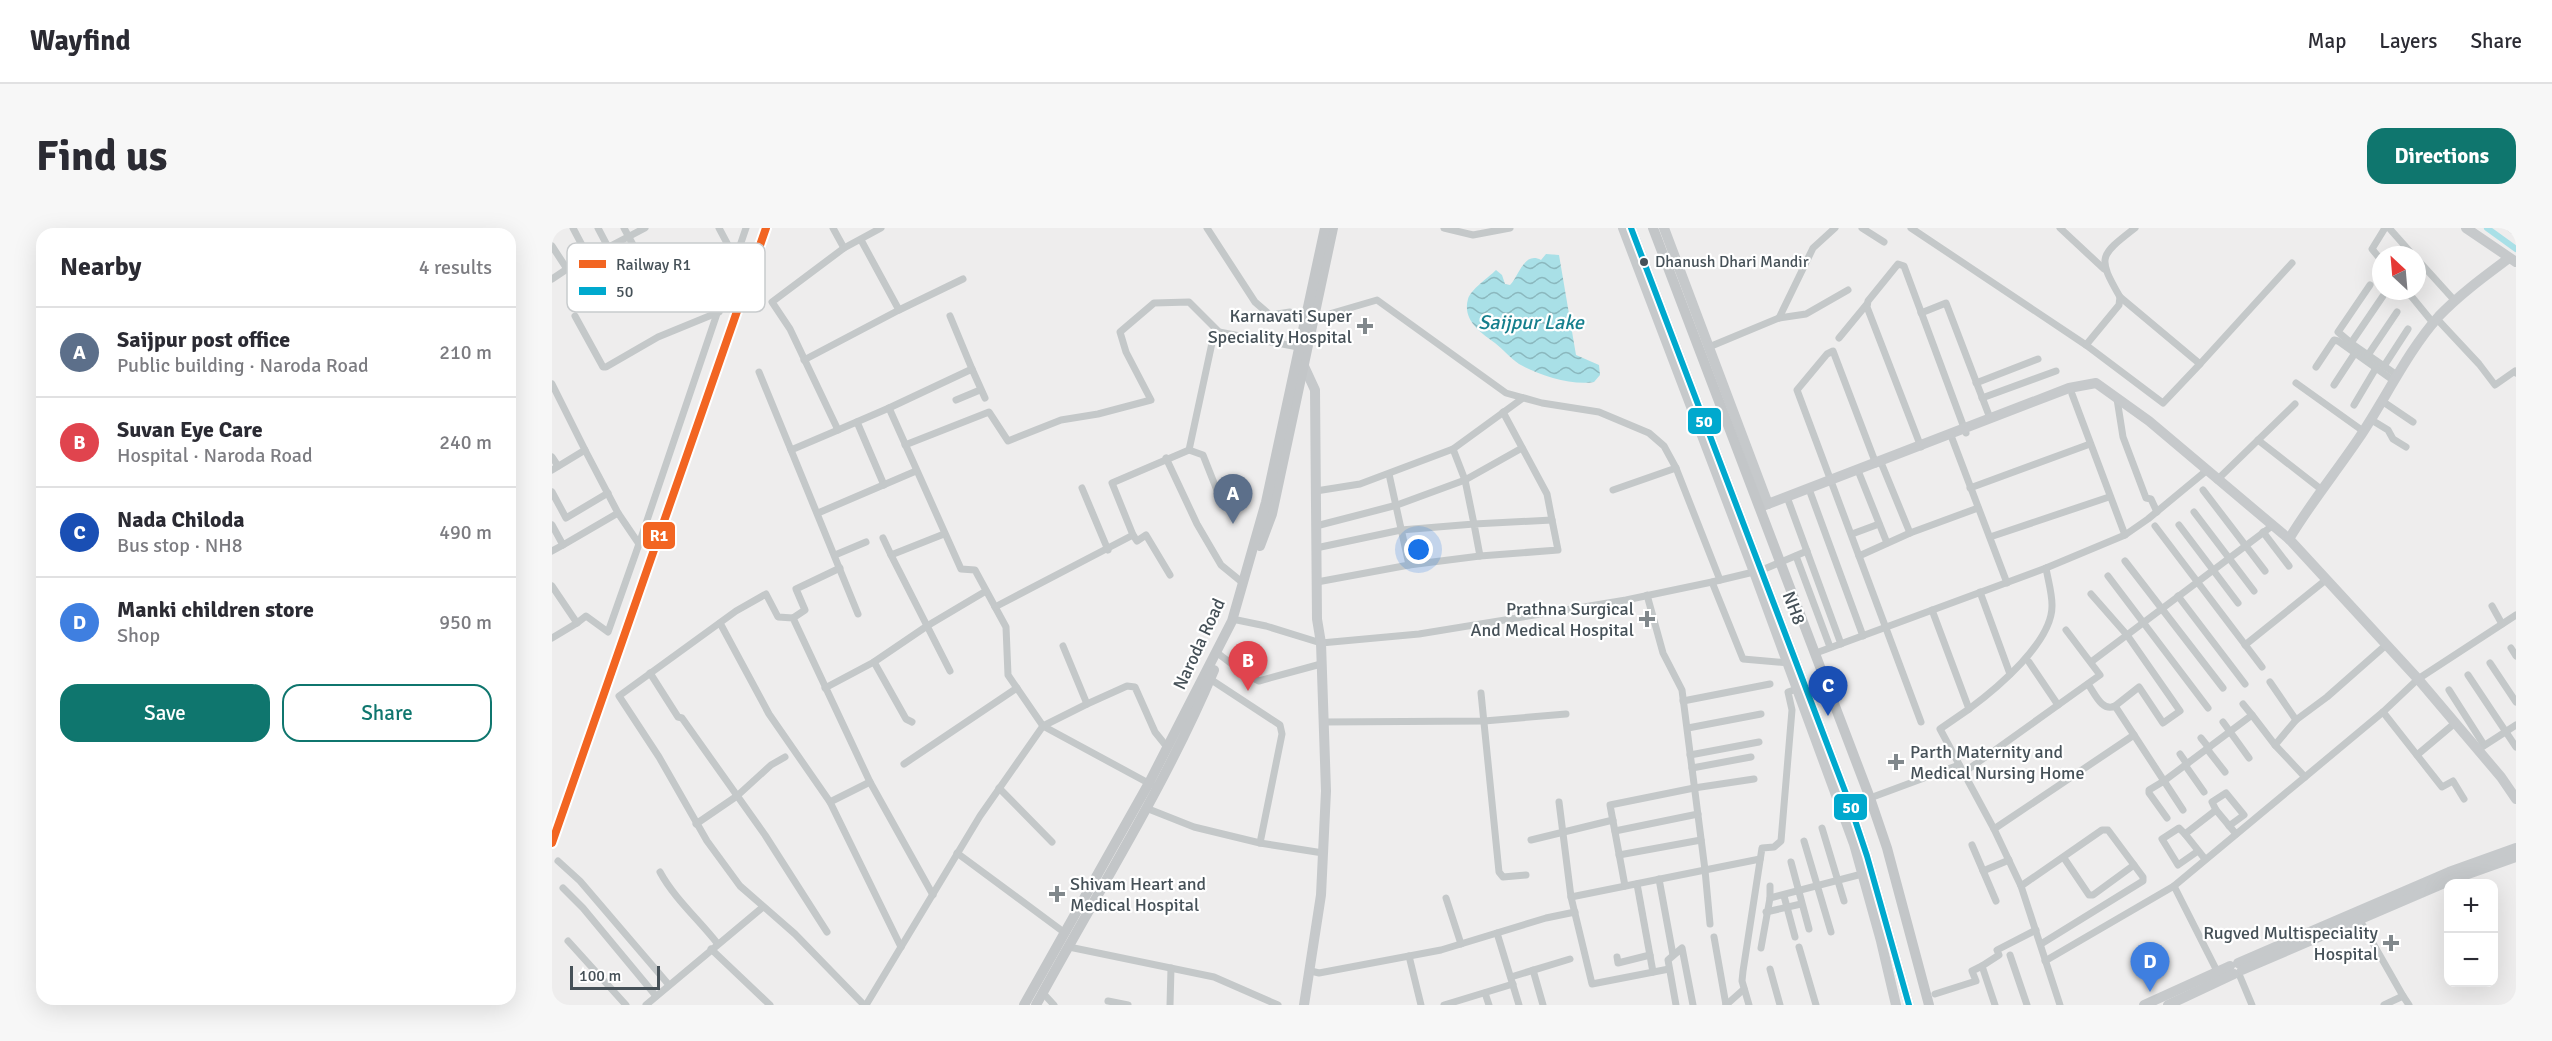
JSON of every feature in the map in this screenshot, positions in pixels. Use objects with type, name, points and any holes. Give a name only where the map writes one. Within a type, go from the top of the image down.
[{"type":"main road","name":"Naroda Road","points":[[1024,1005],[1153,786],[1210,680],[1235,619],[1272,514],[1303,364],[1325,228]]},
{"type":"main road","name":"Naroda Road","points":[[1036,1005],[1146,808],[1167,747],[1235,619],[1266,502],[1298,347],[1309,318],[1333,228]]},
{"type":"main road","name":"NH8","points":[[1631,228],[1867,856],[1909,1005]]},
{"type":"main road","name":"NH8","points":[[1653,228],[1764,506],[1780,561],[1870,798],[1885,830],[1929,1005]]},
{"type":"street","points":[[573,228],[580,243]]},
{"type":"street","points":[[598,228],[606,243]]},
{"type":"street","points":[[624,228],[632,243]]},
{"type":"street","points":[[618,243],[645,228]]},
{"type":"street","points":[[719,228],[727,243]]},
{"type":"street","points":[[741,243],[746,228]]},
{"type":"street","points":[[833,228],[844,248]]},
{"type":"street","points":[[838,430],[790,329],[772,302],[844,248],[881,228]]},
{"type":"street","points":[[1207,228],[1255,302],[1270,315],[1290,312],[1309,318],[1377,300],[1506,393],[1599,412],[1649,433],[1664,447],[1676,468],[1743,659],[1793,663],[1797,688],[1854,844],[1896,1005]]},
{"type":"street","points":[[1444,228],[1473,235],[1510,228]]},
{"type":"street","points":[[1623,228],[1758,571]]},
{"type":"street","points":[[1664,228],[1709,347],[1764,506],[1833,480],[1839,475],[2096,384],[2149,421],[2272,530],[2289,539],[2328,579],[2455,723],[2481,748]]},
{"type":"street","points":[[1779,318],[1813,248],[1835,228]]},
{"type":"street","points":[[1862,228],[1884,242]]},
{"type":"street","points":[[2061,228],[2104,269],[2120,297],[2200,364]]},
{"type":"street","points":[[2104,269],[2104,260],[2114,244],[2135,228]]},
{"type":"street","points":[[2374,246],[2387,228],[2404,246]]},
{"type":"street","points":[[2289,539],[2436,321],[2455,301],[2513,255],[2466,228]]},
{"type":"street","points":[[2510,228],[2516,233]]},
{"type":"street","points":[[1914,229],[2086,345],[2163,403],[2292,263]]},
{"type":"street","points":[[861,240],[899,310]]},
{"type":"street","points":[[552,246],[567,269],[552,279]]},
{"type":"street","points":[[1839,338],[1901,264],[1904,266],[1965,431]]},
{"type":"street","points":[[2426,269],[2455,301]]},
{"type":"street","points":[[804,360],[963,279]]},
{"type":"street","points":[[2370,285],[2338,332],[2384,366],[2396,378]]},
{"type":"street","points":[[1709,347],[1779,318],[1806,314],[1848,290]]},
{"type":"street","points":[[2086,345],[2119,305],[2120,297]]},
{"type":"street","points":[[2351,343],[2380,300]]},
{"type":"street","points":[[2416,300],[2479,364],[2495,385],[2515,371],[2516,373]]},
{"type":"street","points":[[905,445],[989,412],[1008,441],[1061,420],[1098,414],[1151,400],[1126,352],[1120,333],[1154,303],[1189,302],[1219,332],[1298,347]]},
{"type":"street","points":[[1921,313],[1946,303],[1990,418]]},
{"type":"street","points":[[1867,304],[1921,447]]},
{"type":"street","points":[[575,316],[603,367],[606,367],[658,337],[719,312]]},
{"type":"street","points":[[552,638],[586,616],[608,632],[719,312]]},
{"type":"street","points":[[2368,355],[2397,312]]},
{"type":"street","points":[[950,316],[985,398]]},
{"type":"street","points":[[2384,366],[2408,329]]},
{"type":"street","points":[[1189,450],[1212,343],[1219,332]]},
{"type":"street","points":[[2316,368],[2334,340],[2376,368],[2396,378]]},
{"type":"street","points":[[1910,532],[1878,463],[1833,351],[1827,354],[1797,390],[1833,480],[1921,722]]},
{"type":"street","points":[[2334,385],[2355,353]]},
{"type":"street","points":[[1977,383],[2038,359]]},
{"type":"street","points":[[1303,364],[1314,390],[1317,619],[1321,643],[1326,791],[1321,895],[1304,1005]]},
{"type":"street","points":[[2354,405],[2376,368]]},
{"type":"street","points":[[791,450],[972,369]]},
{"type":"street","points":[[1982,398],[2056,371]]},
{"type":"street","points":[[759,372],[858,614]]},
{"type":"street","points":[[2296,383],[2363,431]]},
{"type":"street","points":[[552,384],[618,513],[639,544]]},
{"type":"street","points":[[1965,431],[1990,418],[2068,388],[2074,391],[2090,444],[2125,535]]},
{"type":"street","points":[[956,400],[980,390]]},
{"type":"street","points":[[1316,491],[1360,484],[1453,449],[1523,398]]},
{"type":"street","points":[[2117,399],[2123,437],[2146,498],[2151,499],[2157,512]]},
{"type":"street","points":[[2382,401],[2414,422]]},
{"type":"street","points":[[2217,480],[2295,404]]},
{"type":"street","points":[[889,408],[961,569],[975,570],[1006,627],[1008,675],[1042,726],[1153,786]]},
{"type":"street","points":[[1317,582],[1409,565],[1480,556],[1558,550],[1547,494],[1503,412]]},
{"type":"street","points":[[2370,419],[2388,430],[2392,439],[2406,447]]},
{"type":"street","points":[[857,422],[884,485]]},
{"type":"street","points":[[1951,436],[2007,582]]},
{"type":"street","points":[[2258,440],[2322,490]]},
{"type":"street","points":[[1970,488],[2090,444]]},
{"type":"street","points":[[1316,525],[1397,505],[1465,480],[1522,448]]},
{"type":"street","points":[[1453,449],[1465,480],[1480,556]]},
{"type":"street","points":[[552,457],[555,468],[585,450]]},
{"type":"street","points":[[1170,575],[1146,535],[1137,541],[1133,536],[1112,483],[1189,450],[1203,455],[1220,498]]},
{"type":"street","points":[[1166,458],[1197,524],[1221,565],[1243,583]]},
{"type":"street","points":[[1833,480],[1840,480],[1859,473],[1878,463]]},
{"type":"street","points":[[1613,490],[1676,468]]},
{"type":"street","points":[[818,513],[916,471]]},
{"type":"street","points":[[1816,654],[2046,568],[2125,535],[2206,471]]},
{"type":"street","points":[[1859,473],[1887,543]]},
{"type":"street","points":[[1389,474],[1409,565]]},
{"type":"street","points":[[1082,488],[1108,550]]},
{"type":"street","points":[[1809,489],[1863,636]]},
{"type":"street","points":[[2203,490],[2265,571]]},
{"type":"street","points":[[552,492],[566,518],[608,493]]},
{"type":"street","points":[[1787,497],[1841,644]]},
{"type":"street","points":[[1990,537],[2109,497]]},
{"type":"street","points":[[1859,556],[1910,532],[1978,508]]},
{"type":"street","points":[[2194,512],[2254,591]]},
{"type":"street","points":[[552,551],[618,513]]},
{"type":"street","points":[[2091,662],[2246,545],[2304,514]]},
{"type":"street","points":[[1316,548],[1401,530],[1552,520]]},
{"type":"street","points":[[1852,534],[1879,524]]},
{"type":"street","points":[[552,525],[563,545]]},
{"type":"street","points":[[2179,525],[2238,603]]},
{"type":"street","points":[[2155,526],[2262,667]]},
{"type":"street","points":[[2272,530],[2289,566]]},
{"type":"street","points":[[891,555],[944,534]]},
{"type":"street","points":[[995,607],[1133,536]]},
{"type":"street","points":[[883,538],[950,671]]},
{"type":"street","points":[[835,555],[866,542]]},
{"type":"street","points":[[1235,619],[1321,643],[1419,634],[1647,596],[1758,571],[1807,551]]},
{"type":"street","points":[[1796,556],[1830,647]]},
{"type":"street","points":[[2125,561],[2223,688]]},
{"type":"street","points":[[840,568],[796,589],[805,610],[793,618],[778,617],[766,594],[720,623],[619,696],[659,757],[696,824],[740,886],[825,963],[850,993],[865,1005],[957,853],[1042,726],[1127,686],[1135,687],[1155,732],[1167,747]]},
{"type":"street","points":[[2046,568],[2053,607],[2046,630],[2010,674],[1969,709],[1940,729],[1994,829],[2021,886],[2042,944],[2044,961],[2060,1005]]},
{"type":"street","points":[[2108,576],[2208,708]]},
{"type":"street","points":[[2245,645],[2328,579]]},
{"type":"street","points":[[552,586],[577,623]]},
{"type":"street","points":[[825,688],[874,662],[927,626],[986,591]]},
{"type":"street","points":[[1980,592],[2010,674]]},
{"type":"street","points":[[2088,684],[2105,707],[2110,709],[2139,687],[2163,723],[2180,711],[2127,635],[2091,594]]},
{"type":"street","points":[[1647,596],[1663,653],[1682,690],[1710,924]]},
{"type":"street","points":[[2178,596],[2246,684]]},
{"type":"street","points":[[2492,606],[2502,624]]},
{"type":"street","points":[[1932,610],[1969,709]]},
{"type":"street","points":[[2044,961],[2174,886],[2383,712],[2418,679],[2516,615]]},
{"type":"street","points":[[793,618],[870,782],[933,895]]},
{"type":"street","points":[[720,623],[769,714],[830,802],[901,947]]},
{"type":"street","points":[[1963,773],[2100,675],[2066,630]]},
{"type":"street","points":[[2275,745],[2296,720],[2327,697],[2386,645]]},
{"type":"street","points":[[1063,646],[1087,704]]},
{"type":"street","points":[[2511,648],[2516,656]]},
{"type":"street","points":[[1220,656],[1259,681],[1321,664]]},
{"type":"street","points":[[874,662],[906,719],[912,722]]},
{"type":"street","points":[[2029,662],[2058,705]]},
{"type":"street","points":[[2490,663],[2516,702]]},
{"type":"street","points":[[650,673],[669,706],[678,717],[682,718],[737,796],[827,932]]},
{"type":"street","points":[[2468,675],[2516,747]]},
{"type":"street","points":[[1210,680],[1280,725],[1282,734],[1260,843]]},
{"type":"street","points":[[2270,682],[2296,720]]},
{"type":"street","points":[[1683,701],[1770,684]]},
{"type":"street","points":[[904,764],[1017,687]]},
{"type":"street","points":[[1749,1005],[1744,989],[1743,971],[1762,848],[1774,847],[1781,841],[1792,710],[1788,692],[1797,688]]},
{"type":"street","points":[[2449,690],[2481,748],[2516,799]]},
{"type":"street","points":[[1481,693],[1499,872],[1503,878],[1526,875]]},
{"type":"street","points":[[2243,704],[2275,745],[2306,777]]},
{"type":"street","points":[[2115,706],[2184,810]]},
{"type":"street","points":[[2383,712],[2442,786],[2453,781],[2464,799]]},
{"type":"street","points":[[1324,722],[1484,721],[1566,714]]},
{"type":"street","points":[[1688,728],[1761,714]]},
{"type":"street","points":[[2167,818],[2149,790],[2252,715]]},
{"type":"street","points":[[2223,722],[2249,758]]},
{"type":"street","points":[[2417,755],[2455,723]]},
{"type":"street","points":[[2481,748],[2516,725]]},
{"type":"street","points":[[1994,829],[2134,735]]},
{"type":"street","points":[[2201,738],[2225,772]]},
{"type":"street","points":[[1690,755],[1759,742]]},
{"type":"street","points":[[2180,754],[2204,792]]},
{"type":"street","points":[[696,824],[737,796],[771,765],[785,757]]},
{"type":"street","points":[[1692,768],[1751,757]]},
{"type":"street","points":[[1870,798],[1959,765]]},
{"type":"street","points":[[1625,886],[1610,805],[1694,788],[1754,779]]},
{"type":"street","points":[[830,802],[870,782]]},
{"type":"street","points":[[999,788],[1052,842]]},
{"type":"street","points":[[2229,826],[2244,815],[2227,794],[2211,802],[2216,810],[2229,826],[2236,834]]},
{"type":"street","points":[[1559,802],[1571,897],[1593,984],[1670,969]]},
{"type":"street","points":[[1146,808],[1194,827],[1260,843],[1323,853]]},
{"type":"street","points":[[2185,834],[2216,810]]},
{"type":"street","points":[[1615,831],[1698,814]]},
{"type":"street","points":[[1531,840],[1613,820]]},
{"type":"street","points":[[1822,828],[1844,901]]},
{"type":"street","points":[[2198,851],[2178,865],[2162,839],[2179,828],[2205,859]]},
{"type":"street","points":[[2021,886],[2102,830],[2108,830],[2143,881],[2042,944]]},
{"type":"street","points":[[1619,855],[1701,840]]},
{"type":"street","points":[[1804,841],[1831,932]]},
{"type":"street","points":[[1972,845],[1996,902]]},
{"type":"street","points":[[2144,1005],[2237,969],[2449,872],[2516,848]]},
{"type":"street","points":[[957,853],[1065,933]]},
{"type":"street","points":[[2357,916],[2516,857]]},
{"type":"street","points":[[2064,858],[2089,895],[2093,895],[2134,865]]},
{"type":"street","points":[[1571,897],[1760,859]]},
{"type":"street","points":[[1983,871],[2008,860]]},
{"type":"street","points":[[558,861],[580,881],[669,985]]},
{"type":"street","points":[[1791,862],[1809,929]]},
{"type":"street","points":[[660,872],[675,896],[693,913],[717,943]]},
{"type":"street","points":[[1770,898],[1862,873]]},
{"type":"street","points":[[1659,879],[1673,955]]},
{"type":"street","points":[[1637,884],[1653,972]]},
{"type":"street","points":[[1761,948],[1770,886]]},
{"type":"street","points":[[2174,886],[2220,976]]},
{"type":"street","points":[[563,888],[583,908],[656,996]]},
{"type":"street","points":[[1784,896],[1796,937]]},
{"type":"street","points":[[1446,898],[1461,944]]},
{"type":"street","points":[[1766,912],[1801,904]]},
{"type":"street","points":[[646,1005],[717,943],[763,907]]},
{"type":"street","points":[[1311,971],[1319,973],[1409,956],[1575,912]]},
{"type":"street","points":[[2357,916],[2409,1005]]},
{"type":"street","points":[[1935,994],[1976,981],[1972,971],[1999,955],[1997,950],[2036,930]]},
{"type":"street","points":[[1497,933],[1519,1005]]},
{"type":"street","points":[[1714,937],[1726,1005]]},
{"type":"street","points":[[568,941],[626,1005]]},
{"type":"street","points":[[1069,947],[1214,977],[1273,1004]]},
{"type":"street","points":[[1799,947],[1816,1005]]},
{"type":"street","points":[[1676,1005],[1668,960],[1682,948],[1693,1005]]},
{"type":"street","points":[[711,949],[770,1005]]},
{"type":"street","points":[[2010,955],[2027,1005]]},
{"type":"street","points":[[1409,956],[1420,1005]]},
{"type":"street","points":[[1621,979],[1617,960],[1650,956]]},
{"type":"street","points":[[1444,1005],[1466,1002],[1533,970],[1570,959]]},
{"type":"street","points":[[1982,966],[1995,1005]]},
{"type":"street","points":[[1167,1004],[1171,968]]},
{"type":"street","points":[[1770,969],[1780,1005]]},
{"type":"street","points":[[2237,969],[2252,1005]]},
{"type":"street","points":[[1533,970],[1544,1005]]},
{"type":"street","points":[[2168,1005],[2220,976]]},
{"type":"street","points":[[1726,1005],[1744,989]]},
{"type":"street","points":[[1043,993],[1054,1005]]},
{"type":"street","points":[[1485,993],[1489,1005]]},
{"type":"street","points":[[2384,1005],[2403,996]]},
{"type":"street","points":[[1108,1001],[1128,1005]]},
{"type":"water","name":"Saijpur Lake","points":[[1546,254],[1559,255],[1576,355],[1599,365],[1600,375],[1594,382],[1555,379],[1519,364],[1470,320],[1467,307],[1470,295],[1496,270],[1502,275],[1505,284],[1510,285],[1526,262],[1535,258],[1541,260]]},
{"type":"waterway","points":[[2487,228],[2516,249]]},
{"type":"rail line","name":"R1","points":[[761,243],[766,228]]},
{"type":"rail line","name":"R1","points":[[552,843],[737,312]]},
{"type":"transit line","name":"50","points":[[1631,228],[1848,799],[1867,856],[1909,1005]]},
{"type":"place","name":"Dhanush Dhari Mandir","points":[[1644,262]]},
{"type":"place","name":"Karnavati Super Speciality Hospital","points":[[1365,326]]},
{"type":"place","name":"Saijpur post office","points":[[1233,524]]},
{"type":"place","name":"Prathna Surgical And Medical Hospital","points":[[1647,619]]},
{"type":"place","name":"Suvan Eye Care","points":[[1248,691]]},
{"type":"place","name":"Nada Chiloda","points":[[1828,716]]},
{"type":"place","name":"Parth Maternity and Medical Nursing Home","points":[[1896,762]]},
{"type":"place","name":"Shivam Heart and Medical Hospital","points":[[1057,894]]},
{"type":"place","name":"Rugved Multispeciality Hospital","points":[[2391,943]]},
{"type":"place","name":"Manki children store","points":[[2150,992]]}]
